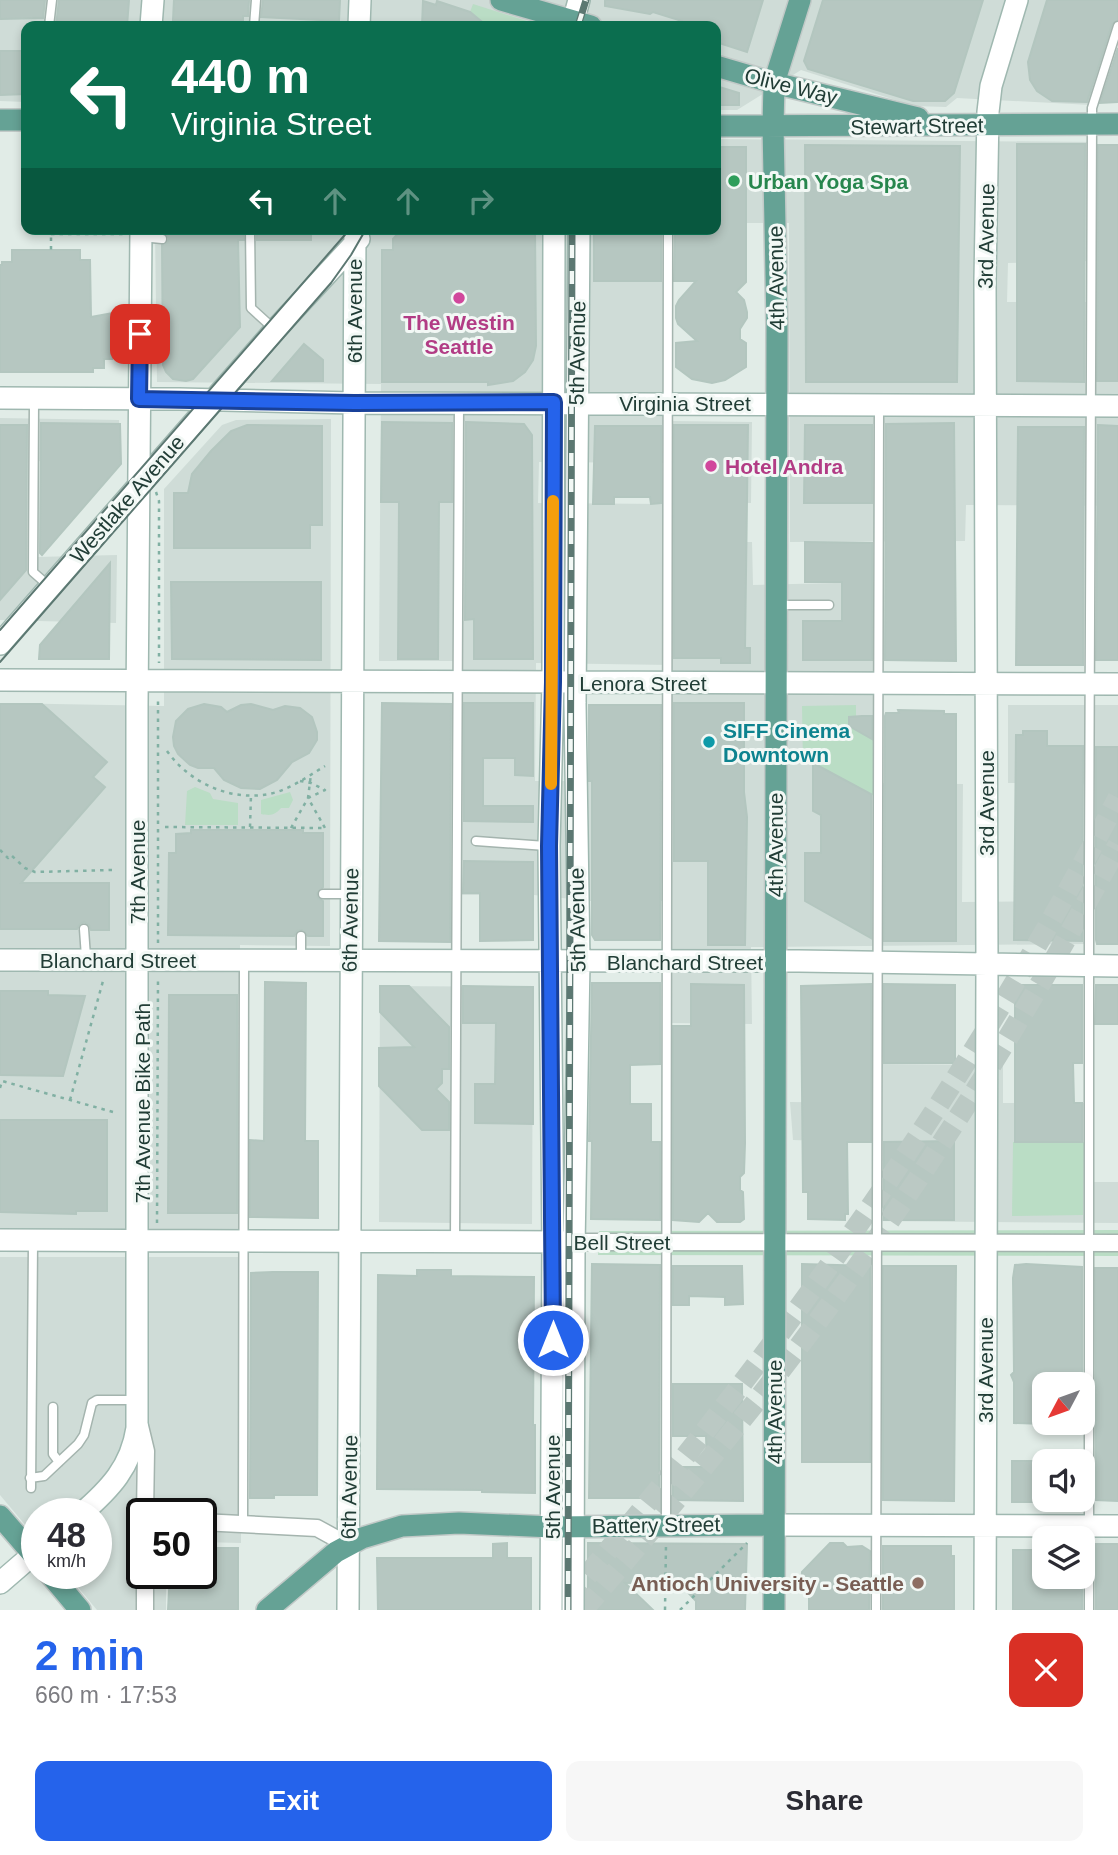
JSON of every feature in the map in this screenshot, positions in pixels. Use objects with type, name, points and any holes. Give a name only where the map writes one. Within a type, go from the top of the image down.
[{"type":"main road","points":[[151,21],[153,0]]},
{"type":"main road","points":[[359,21],[360,0]]},
{"type":"main road","points":[[502,0],[579,18]]},
{"type":"main road","name":"4th Avenue","points":[[774,1610],[776,404],[773,126],[774,83],[800,0]]},
{"type":"main road","name":"3rd Avenue","points":[[985,1610],[988,963],[985,405],[988,124],[991,86],[1017,0]]},
{"type":"main road","name":"Olive Way","points":[[721,67],[774,83],[947,124]]},
{"type":"main road","points":[[0,120],[21,120]]},
{"type":"main road","name":"Stewart Street","points":[[721,125],[1118,124]]},
{"type":"main road","name":"7th Avenue","points":[[135,235],[139,399],[146,488],[137,681],[137,1407]]},
{"type":"main road","name":"Westlake Avenue","points":[[0,644],[50,587],[146,488],[214,400],[358,235]]},
{"type":"main road","name":"6th Avenue","points":[[348,1610],[351,1241],[349,960],[354,403],[359,235]]},
{"type":"main road","name":"5th Avenue","points":[[554,235],[550,962],[564,1242]]},
{"type":"main road","name":"5th Avenue","points":[[551,1610],[562,1526],[564,1242],[579,962],[575,682],[579,235]]},
{"type":"main road","name":"Virginia Street","points":[[0,398],[354,403],[1118,406]]},
{"type":"main road","name":"Lenora Street","points":[[0,680],[1118,684]]},
{"type":"main road","name":"Blanchard Street","points":[[0,960],[1118,965]]},
{"type":"main road","name":"Bell Street","points":[[0,1240],[564,1242]]},
{"type":"main road","points":[[99,1498],[125,1467],[135,1441],[137,1407]]},
{"type":"main road","points":[[0,1516],[21,1539]]},
{"type":"main road","name":"Battery Street","points":[[267,1610],[321,1563],[348,1545],[377,1532],[414,1524],[562,1526],[666,1533],[774,1525],[877,1532],[985,1525],[1089,1526]]},
{"type":"main road","name":"5th Avenue","points":[[562,1526],[573,1610]]},
{"type":"main road","name":"Battery Street","points":[[1095,1526],[1118,1526]]},
{"type":"main road","points":[[0,1583],[21,1567]]},
{"type":"main road","points":[[62,1589],[80,1610]]},
{"type":"street","name":"Bell Street","points":[[564,1242],[1118,1243]]},
{"type":"street","name":"7th Avenue","points":[[137,1407],[146,1451],[145,1498]]},
{"type":"street","points":[[217,1523],[317,1528],[348,1545]]},
{"type":"street","points":[[145,1589],[145,1610]]},
{"type":"lane","points":[[50,21],[52,0]]},
{"type":"lane","points":[[254,21],[256,0]]},
{"type":"lane","points":[[1089,1526],[1091,405],[1085,124],[1118,26]]},
{"type":"lane","points":[[140,235],[162,239]]},
{"type":"lane","points":[[250,235],[251,309],[275,330]]},
{"type":"lane","points":[[666,1533],[668,235]]},
{"type":"lane","points":[[34,398],[33,572],[50,587]]},
{"type":"lane","points":[[455,1241],[459,403]]},
{"type":"lane","points":[[876,1610],[879,404]]},
{"type":"lane","points":[[776,604],[829,605]]},
{"type":"lane","points":[[477,841],[549,846]]},
{"type":"lane","points":[[323,894],[350,894]]},
{"type":"lane","points":[[84,929],[86,960]]},
{"type":"lane","points":[[301,936],[301,960]]},
{"type":"lane","points":[[243,1524],[244,960]]},
{"type":"lane","points":[[33,1240],[30,1483],[41,1478],[84,1435],[92,1403],[97,1400],[137,1407]]},
{"type":"lane","points":[[53,1407],[53,1454],[59,1462]]},
{"type":"lane","points":[[1089,1589],[1089,1610]]},
{"type":"path","points":[[51,235],[51,250]]},
{"type":"path","points":[[146,488],[159,495],[159,673]]},
{"type":"path","points":[[158,699],[158,949]]},
{"type":"path","points":[[167,751],[192,778],[227,792],[251,795],[276,792],[325,766]]},
{"type":"path","points":[[291,828],[308,798],[312,783],[311,774]]},
{"type":"path","points":[[299,781],[312,783],[325,790],[308,798]]},
{"type":"path","points":[[250,827],[251,795]]},
{"type":"path","points":[[165,827],[325,828],[308,798]]},
{"type":"path","points":[[0,850],[35,872],[112,870]]},
{"type":"path","name":"7th Avenue Bike Path","points":[[157,1224],[158,973]]},
{"type":"path","points":[[70,1100],[103,981]]},
{"type":"path","points":[[0,1088],[2,1081],[113,1112]]},
{"type":"path","points":[[665,1610],[666,1533]]},
{"type":"path","points":[[680,1610],[749,1541]]},
{"type":"shaded area","points":[[0,0],[1118,0],[1118,21],[1091,105],[957,98],[946,107],[914,106],[801,70],[737,110],[721,110],[721,21],[21,21],[21,102],[0,101]]},
{"type":"shaded area","points":[[721,139],[1095,142],[1093,261],[1008,263],[1007,302],[1095,302],[1096,240],[1118,240],[1118,506],[966,505],[965,541],[790,542],[789,223],[721,223]]},
{"type":"shaded area","points":[[155,235],[672,235],[671,421],[752,422],[751,503],[671,501],[670,463],[539,462],[538,503],[664,504],[665,542],[752,542],[753,585],[877,582],[877,783],[963,784],[962,902],[1087,901],[1086,944],[751,947],[752,1024],[670,1023],[671,665],[536,663],[535,781],[665,781],[665,901],[590,901],[534,895],[458,895],[461,661],[379,661],[381,384],[157,382]]},
{"type":"shaded area","points":[[0,418],[119,420],[120,460],[69,463],[37,461],[37,557],[117,555],[116,623],[0,620]]},
{"type":"shaded area","points":[[331,419],[330,946],[240,945],[241,1230],[0,1232],[0,703],[164,706],[164,489],[222,425],[236,420]]},
{"type":"shaded area","points":[[1008,705],[1118,705],[1118,905],[1093,905],[1093,784],[1008,783]]},
{"type":"shaded area","points":[[380,986],[533,987],[532,1224],[379,1222]]},
{"type":"shaded area","points":[[877,1064],[1003,1065],[1003,1103],[1092,1103],[1092,1182],[1118,1182],[1118,1223],[876,1221],[877,1143],[793,1140],[790,1102],[876,1103]]},
{"type":"shaded area","points":[[0,1257],[242,1257],[241,1543],[217,1542],[217,1498],[126,1498],[126,1589],[166,1589],[166,1610],[97,1610],[79,1589],[112,1589],[112,1498],[21,1498],[21,1520],[0,1495]]},
{"type":"green space","points":[[473,4],[526,21],[481,21],[470,12]]},
{"type":"green space","points":[[856,705],[856,717],[849,717],[849,726],[874,740],[876,797],[813,763],[803,763],[802,706]]},
{"type":"green space","points":[[195,787],[210,793],[213,799],[238,803],[238,825],[185,825],[187,791]]},
{"type":"green space","points":[[290,792],[293,800],[289,808],[281,808],[268,815],[261,814],[261,800]]},
{"type":"green space","points":[[1013,1142],[1084,1142],[1083,1215],[1012,1216]]},
{"type":"green space","points":[[1118,1230],[1118,1256],[598,1255],[599,1231]]},
{"type":"building","points":[[0,0],[45,0],[43,18],[0,19]]},
{"type":"building","points":[[59,0],[129,0],[127,21],[57,21]]},
{"type":"building","points":[[174,0],[249,0],[248,16],[243,16],[243,20],[173,20]]},
{"type":"building","points":[[263,0],[340,0],[339,21],[261,17]]},
{"type":"building","points":[[605,0],[763,0],[747,52],[721,44],[721,21],[682,21],[653,12],[650,14],[605,6]]},
{"type":"building","points":[[823,0],[983,0],[954,93],[945,101],[913,101],[808,69],[804,61]]},
{"type":"building","points":[[1047,0],[1118,0],[1118,20],[1112,24],[1087,102],[1052,101],[1037,91],[1030,80],[1028,62]]},
{"type":"building","points":[[423,1],[436,5],[437,1],[470,12],[481,21],[422,21]]},
{"type":"building","points":[[1118,48],[1118,102],[1100,103]]},
{"type":"building","points":[[0,51],[21,51],[21,94],[0,95]]},
{"type":"building","points":[[721,88],[739,93],[739,105],[721,105]]},
{"type":"building","points":[[1017,144],[1085,144],[1084,382],[1017,381]]},
{"type":"building","points":[[805,145],[960,146],[957,382],[806,382]]},
{"type":"building","points":[[1098,145],[1118,145],[1118,381],[1097,381]]},
{"type":"building","points":[[721,147],[746,147],[746,282],[736,292],[744,300],[747,312],[747,318],[740,329],[740,339],[746,343],[746,367],[725,380],[712,383],[692,379],[676,367],[676,343],[697,341],[678,324],[676,318],[679,300],[696,281],[674,281],[675,235],[721,235]]},
{"type":"building","points":[[167,235],[244,235],[244,240],[238,240],[240,327],[193,379],[186,381],[173,379],[163,365],[162,245],[169,239]]},
{"type":"building","points":[[257,235],[311,235],[311,240],[257,240]]},
{"type":"building","name":"The Westin Seattle","points":[[397,235],[535,235],[536,346],[533,360],[525,372],[513,381],[488,385],[488,382],[382,382],[382,250],[393,250],[393,239]]},
{"type":"building","points":[[594,235],[661,235],[661,281],[594,281]]},
{"type":"building","points":[[12,250],[80,250],[80,260],[90,260],[91,317],[113,313],[112,359],[104,359],[104,368],[93,368],[93,372],[0,372],[0,265],[2,262],[12,262]]},
{"type":"building","points":[[304,344],[323,360],[323,381],[272,381]]},
{"type":"building","points":[[382,422],[452,423],[452,502],[439,502],[438,659],[398,659],[399,502],[381,502]]},
{"type":"building","points":[[466,422],[524,424],[532,435],[533,659],[474,659],[474,619],[465,620]]},
{"type":"building","points":[[41,423],[120,424],[121,464],[42,555],[40,553]]},
{"type":"building","points":[[954,423],[956,661],[885,660],[886,424]]},
{"type":"building","points":[[0,425],[27,425],[26,570],[0,600]]},
{"type":"building","points":[[247,425],[322,426],[322,525],[310,525],[310,548],[174,548],[174,493],[188,493],[192,474],[211,451],[231,431]]},
{"type":"building","points":[[674,425],[748,425],[745,648],[750,648],[750,663],[721,663],[721,658],[674,658]]},
{"type":"building","points":[[805,425],[872,425],[872,503],[804,503]]},
{"type":"building","points":[[1098,425],[1118,426],[1118,660],[1096,660]]},
{"type":"building","points":[[595,426],[661,426],[661,503],[651,504],[650,497],[614,497],[614,504],[593,504]]},
{"type":"building","points":[[1018,427],[1084,427],[1083,665],[1016,665]]},
{"type":"building","points":[[805,542],[872,543],[872,660],[803,660],[803,621],[842,621],[842,582],[805,582]]},
{"type":"building","points":[[110,563],[109,659],[39,659],[40,645]]},
{"type":"building","points":[[171,582],[321,582],[321,660],[172,659]]},
{"type":"building","points":[[382,703],[451,704],[450,942],[379,941]]},
{"type":"building","points":[[464,703],[533,703],[533,776],[515,775],[515,758],[483,758],[483,806],[533,806],[533,822],[464,821]]},
{"type":"building","points":[[674,703],[744,703],[744,792],[747,817],[745,945],[708,945],[708,861],[674,861]]},
{"type":"building","points":[[0,704],[42,704],[107,762],[93,777],[105,787],[21,883],[109,883],[109,930],[91,930],[84,922],[77,929],[0,929]]},
{"type":"building","points":[[204,704],[221,707],[227,712],[241,705],[251,704],[273,710],[285,706],[300,708],[312,717],[317,740],[309,753],[292,762],[277,780],[260,789],[241,788],[224,780],[214,768],[190,765],[174,746],[176,721],[188,709]]},
{"type":"building","points":[[589,705],[661,705],[660,940],[595,940],[592,935]]},
{"type":"building","points":[[898,710],[944,711],[944,714],[956,714],[956,941],[884,941],[885,716],[886,713],[899,713]]},
{"type":"building","points":[[872,716],[872,739],[849,726],[849,717]]},
{"type":"building","points":[[1023,731],[1047,731],[1047,746],[1083,746],[1082,941],[1014,940],[1016,735],[1023,735]]},
{"type":"building","points":[[1096,747],[1118,747],[1118,944],[1097,944],[1096,940]]},
{"type":"building","points":[[813,763],[871,794],[871,938],[805,901],[805,853],[821,853],[821,815],[813,811]]},
{"type":"building","points":[[191,830],[303,830],[303,833],[323,833],[323,887],[317,893],[318,898],[323,901],[323,936],[308,936],[302,930],[297,931],[294,936],[168,935],[169,853],[176,853],[176,834],[191,833]]},
{"type":"building","points":[[464,861],[533,862],[533,940],[480,941],[480,893],[463,893]]},
{"type":"building","points":[[265,982],[306,983],[305,1141],[318,1141],[318,1218],[250,1217],[250,1140],[264,1141]]},
{"type":"building","points":[[592,983],[660,983],[660,1064],[630,1065],[630,1104],[651,1104],[651,1142],[660,1142],[660,1220],[591,1219],[592,1141],[589,1141]]},
{"type":"building","points":[[691,984],[744,985],[745,1143],[744,1173],[740,1177],[740,1190],[743,1192],[744,1219],[740,1222],[717,1222],[708,1213],[699,1222],[673,1220],[673,1026],[691,1026]]},
{"type":"building","points":[[871,984],[871,1142],[847,1142],[848,1214],[845,1214],[845,1220],[808,1219],[808,1192],[803,1192],[801,986]]},
{"type":"building","points":[[884,984],[955,985],[955,1063],[884,1063]]},
{"type":"building","points":[[1015,985],[1082,985],[1082,1063],[1073,1063],[1074,1103],[1082,1103],[1082,1142],[1015,1142]]},
{"type":"building","points":[[1096,985],[1118,985],[1118,1024],[1095,1024]]},
{"type":"building","points":[[380,986],[409,986],[449,1027],[449,1069],[442,1069],[442,1083],[436,1089],[449,1102],[449,1130],[422,1130],[379,1086],[379,1048],[414,1047],[380,1012]]},
{"type":"building","points":[[463,986],[533,987],[533,1124],[475,1123],[475,1084],[495,1084],[496,1023],[463,1023]]},
{"type":"building","points":[[0,991],[48,991],[48,995],[85,996],[63,1076],[0,1075]]},
{"type":"building","points":[[169,995],[237,995],[237,1213],[168,1213]]},
{"type":"building","points":[[0,1120],[107,1120],[107,1211],[76,1211],[76,1214],[0,1212]]},
{"type":"building","points":[[954,1141],[954,1220],[884,1220],[884,1142]]},
{"type":"building","points":[[592,1264],[660,1265],[659,1498],[589,1498]]},
{"type":"building","points":[[802,1264],[870,1266],[870,1462],[802,1462]]},
{"type":"building","points":[[1015,1265],[1082,1267],[1082,1372],[1032,1372],[1032,1424],[1014,1423],[1014,1382],[1011,1375],[1014,1372]]},
{"type":"building","points":[[673,1266],[742,1266],[743,1304],[725,1305],[725,1297],[689,1296],[689,1305],[673,1305]]},
{"type":"building","points":[[883,1266],[956,1266],[954,1501],[883,1500]]},
{"type":"building","points":[[1095,1268],[1118,1268],[1118,1501],[1096,1500]]},
{"type":"building","points":[[417,1270],[451,1270],[451,1276],[534,1277],[535,1493],[377,1489],[378,1275],[417,1276]]},
{"type":"building","points":[[318,1272],[317,1495],[250,1498],[251,1273]]},
{"type":"building","points":[[673,1384],[742,1384],[743,1501],[673,1500],[673,1467],[707,1467],[706,1436],[673,1436]]},
{"type":"building","points":[[1012,1461],[1032,1461],[1032,1502],[1012,1502]]},
{"type":"building","points":[[507,1543],[507,1558],[531,1558],[531,1610],[378,1610],[377,1558],[493,1558],[493,1544]]},
{"type":"building","points":[[588,1543],[747,1544],[745,1610],[696,1610],[696,1601],[678,1582],[625,1583],[653,1610],[588,1610]]},
{"type":"building","points":[[830,1543],[843,1543],[847,1547],[862,1546],[870,1551],[869,1610],[809,1610],[809,1592],[801,1585],[802,1572]]},
{"type":"building","points":[[1096,1544],[1118,1544],[1118,1610],[1096,1610]]},
{"type":"building","name":"Antioch University - Seattle","points":[[883,1546],[951,1546],[951,1556],[954,1556],[954,1610],[883,1610]]},
{"type":"building","points":[[217,1548],[238,1548],[238,1610],[168,1610],[169,1589],[217,1589]]},
{"type":"building","points":[[1013,1550],[1032,1550],[1032,1589],[1082,1589],[1082,1610],[1013,1610]]},
{"type":"tunnel","points":[[567,1599],[721,1410],[795,1313],[865,1214],[998,1010],[1060,905],[1118,798]]},
{"type":"tunnel","points":[[583,1610],[740,1422],[869,1251],[982,1080],[1052,964],[1118,845]]},
{"type":"tram line","points":[[0,630],[345,235]]},
{"type":"tram line","points":[[0,662],[331,283],[363,235]]},
{"type":"railway","points":[[580,21],[586,0]]},
{"type":"railway","points":[[568,1610],[572,235]]},
{"type":"slow traffic","points":[[551,784],[553,501]]},
{"type":"place","name":"Urban Yoga Spa","points":[[734,181]]},
{"type":"place","name":"The Westin Seattle","points":[[459,298]]},
{"type":"place","name":"Hotel Andra","points":[[711,466]]},
{"type":"place","name":"SIFF Cinema Downtown","points":[[709,742]]},
{"type":"place","name":"Antioch University - Seattle","points":[[918,1583]]},
{"type":"route","points":[[140,334],[139,399],[354,403],[554,402],[553,682],[549,846],[553,1340]]}]
